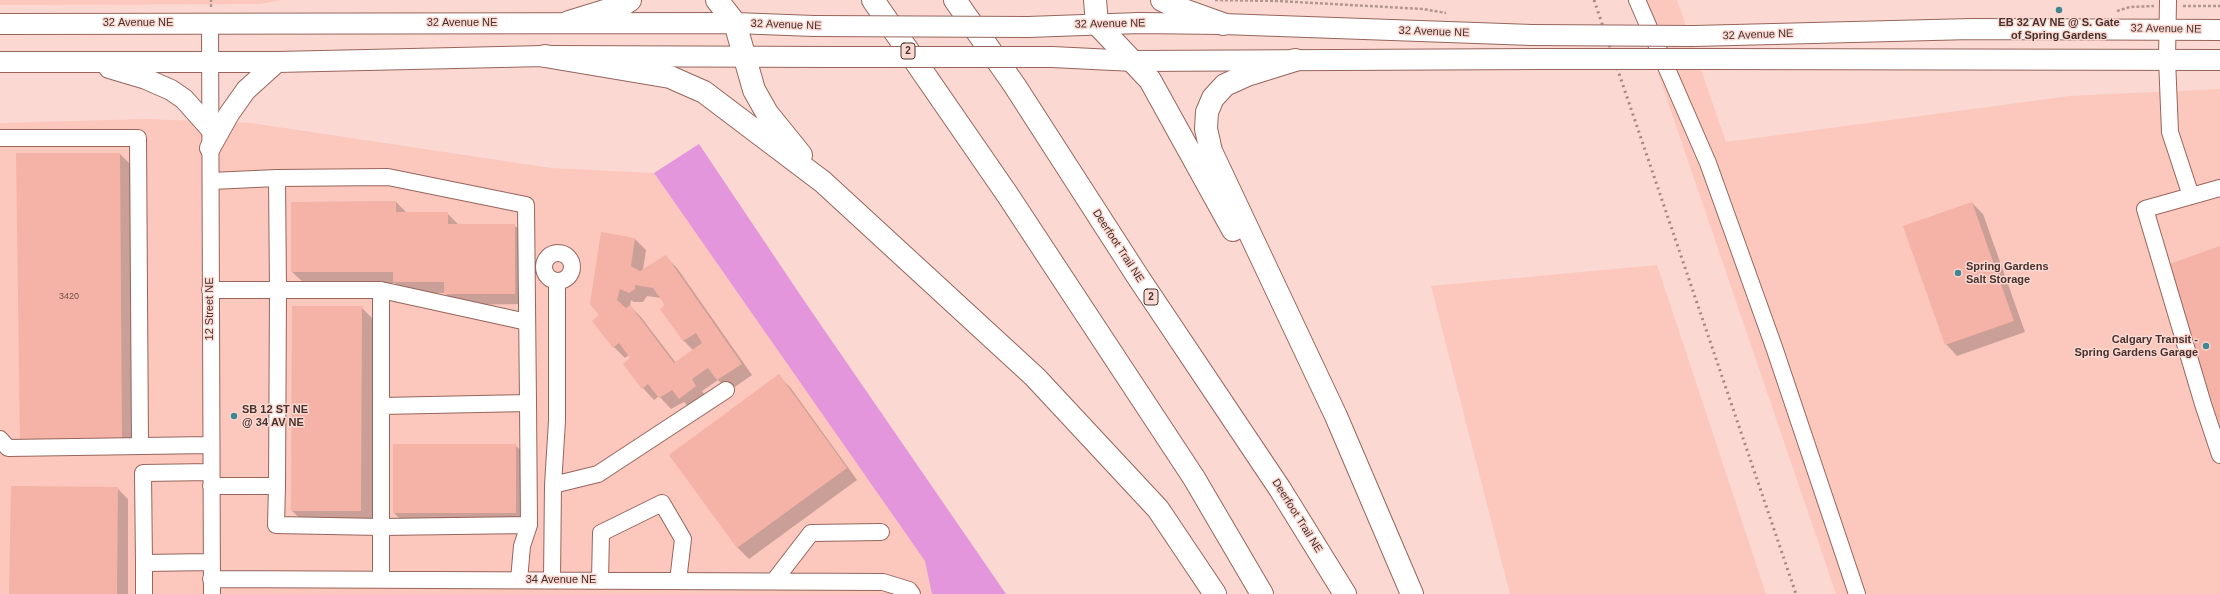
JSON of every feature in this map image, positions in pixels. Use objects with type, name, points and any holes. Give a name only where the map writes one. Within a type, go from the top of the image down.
[{"type":"highway","points":[[569,22],[621,6],[630,0]]},
{"type":"highway","points":[[717,0],[735,23],[746,57],[754,90],[767,113],[823,182]]},
{"type":"highway","name":"2","points":[[873,0],[1006,194],[1190,472],[1262,594]]},
{"type":"highway","name":"Deerfoot Trail NE","points":[[955,0],[1015,86],[1138,277],[1280,489],[1345,594]]},
{"type":"highway","points":[[1095,0],[1097,24],[1134,61],[1150,80],[1336,416]]},
{"type":"highway","points":[[1162,0],[1178,8],[1223,24]]},
{"type":"highway","points":[[545,56],[670,77],[704,92],[823,182],[1035,377],[1158,509],[1215,594]]},
{"type":"highway","points":[[1295,60],[1247,75],[1225,85],[1213,98],[1207,112],[1206,129],[1211,151],[1336,416],[1412,594]]},
{"type":"main road","name":"32 Avenue NE","points":[[1,24],[569,22],[735,23],[814,26],[1028,27],[1097,24],[1223,24],[1532,35],[1694,36],[1972,29],[2220,30]]},
{"type":"main road","name":"32 Avenue NE","points":[[0,62],[277,62],[545,56],[1052,57],[1134,61],[1541,59],[2220,60]]},
{"type":"main road","points":[[88,62],[146,79],[172,90],[184,99],[210,138],[246,90],[277,62]]},
{"type":"street","points":[[1638,0],[1708,163],[1774,347],[1858,594]]},
{"type":"street","points":[[2168,0],[2167,59],[2170,132],[2192,196]]},
{"type":"street","name":"12 Street NE","points":[[210,23],[210,445],[212,586]]},
{"type":"street","points":[[0,138],[138,138],[140,446]]},
{"type":"street","points":[[211,181],[277,178],[388,177],[526,205],[529,525],[512,585]]},
{"type":"street","points":[[277,178],[278,290],[276,525],[382,527],[529,525]]},
{"type":"street","points":[[2220,188],[2145,209],[2203,404],[2220,455]]},
{"type":"street","points":[[552,580],[553,485],[557,421],[557,282]]},
{"type":"street","points":[[210,290],[382,290],[527,322]]},
{"type":"street","points":[[382,290],[382,580]]},
{"type":"street","points":[[553,485],[598,474],[726,390]]},
{"type":"street","points":[[382,406],[528,403]]},
{"type":"street","points":[[0,439],[8,448],[210,445]]},
{"type":"street","points":[[144,594],[142,473],[277,486]]},
{"type":"street","points":[[594,585],[601,533],[662,503],[684,539],[678,581]]},
{"type":"street","points":[[774,581],[812,533],[881,532]]},
{"type":"street","points":[[144,563],[211,562]]},
{"type":"street","name":"34 Avenue NE","points":[[212,586],[287,587],[382,580],[474,587],[512,585],[552,580],[594,585],[678,581],[701,588],[774,581],[817,588],[883,582],[910,592]]},
{"type":"path","points":[[1214,0],[1278,1],[1400,8],[1447,13]]},
{"type":"shaded area","points":[[0,0],[283,0],[259,4],[0,5]]},
{"type":"shaded area","points":[[1633,0],[1677,0],[1726,142],[2070,96],[2220,89],[2220,594],[1836,594]]},
{"type":"shaded area","points":[[147,119],[251,123],[551,168],[654,173],[926,561],[932,594],[0,594],[0,123]]},
{"type":"shaded area","points":[[699,144],[805,302],[1006,594],[932,594],[925,561],[654,173]]},
{"type":"shaded area","points":[[1657,265],[1766,594],[1510,594],[1431,286]]},
{"type":"building","points":[[16,153],[120,153],[122,441],[20,441]]},
{"type":"building","points":[[396,201],[396,212],[448,212],[448,224],[515,224],[515,294],[444,294],[444,282],[393,282],[393,272],[291,272],[291,202]]},
{"type":"building","name":"Spring Gardens Salt Storage","points":[[1972,202],[2014,321],[1945,345],[1903,226]]},
{"type":"building","points":[[601,232],[635,238],[631,266],[640,271],[666,255],[742,364],[717,380],[708,368],[692,379],[696,386],[679,399],[672,390],[659,398],[648,384],[642,389],[623,364],[630,358],[619,343],[613,348],[592,321],[599,315],[590,304]],"holes":[[[635,285],[653,288],[665,305],[660,309],[683,341],[696,333],[702,343],[674,363],[630,305],[626,308],[617,300],[620,289],[629,293],[635,289]]]},
{"type":"building","name":"Calgary Transit - Spring Gardens Garage","points":[[2220,246],[2220,425],[2164,266]]},
{"type":"building","points":[[292,306],[362,306],[361,511],[291,511]]},
{"type":"building","points":[[779,374],[847,468],[737,548],[669,455]]},
{"type":"building","points":[[393,444],[516,444],[516,513],[393,513]]},
{"type":"building","points":[[11,486],[118,487],[117,594],[9,594]]},
{"type":"railway","points":[[1594,0],[1796,594]]},
{"type":"place","name":"EB 32 AV NE @ S. Gate of Spring Gardens","points":[[2059,10]]},
{"type":"place","name":"Spring Gardens Salt Storage","points":[[1958,273]]},
{"type":"place","name":"Calgary Transit - Spring Gardens Garage","points":[[2206,346]]},
{"type":"place","name":"SB 12 ST NE @ 34 AV NE","points":[[234,416]]}]
